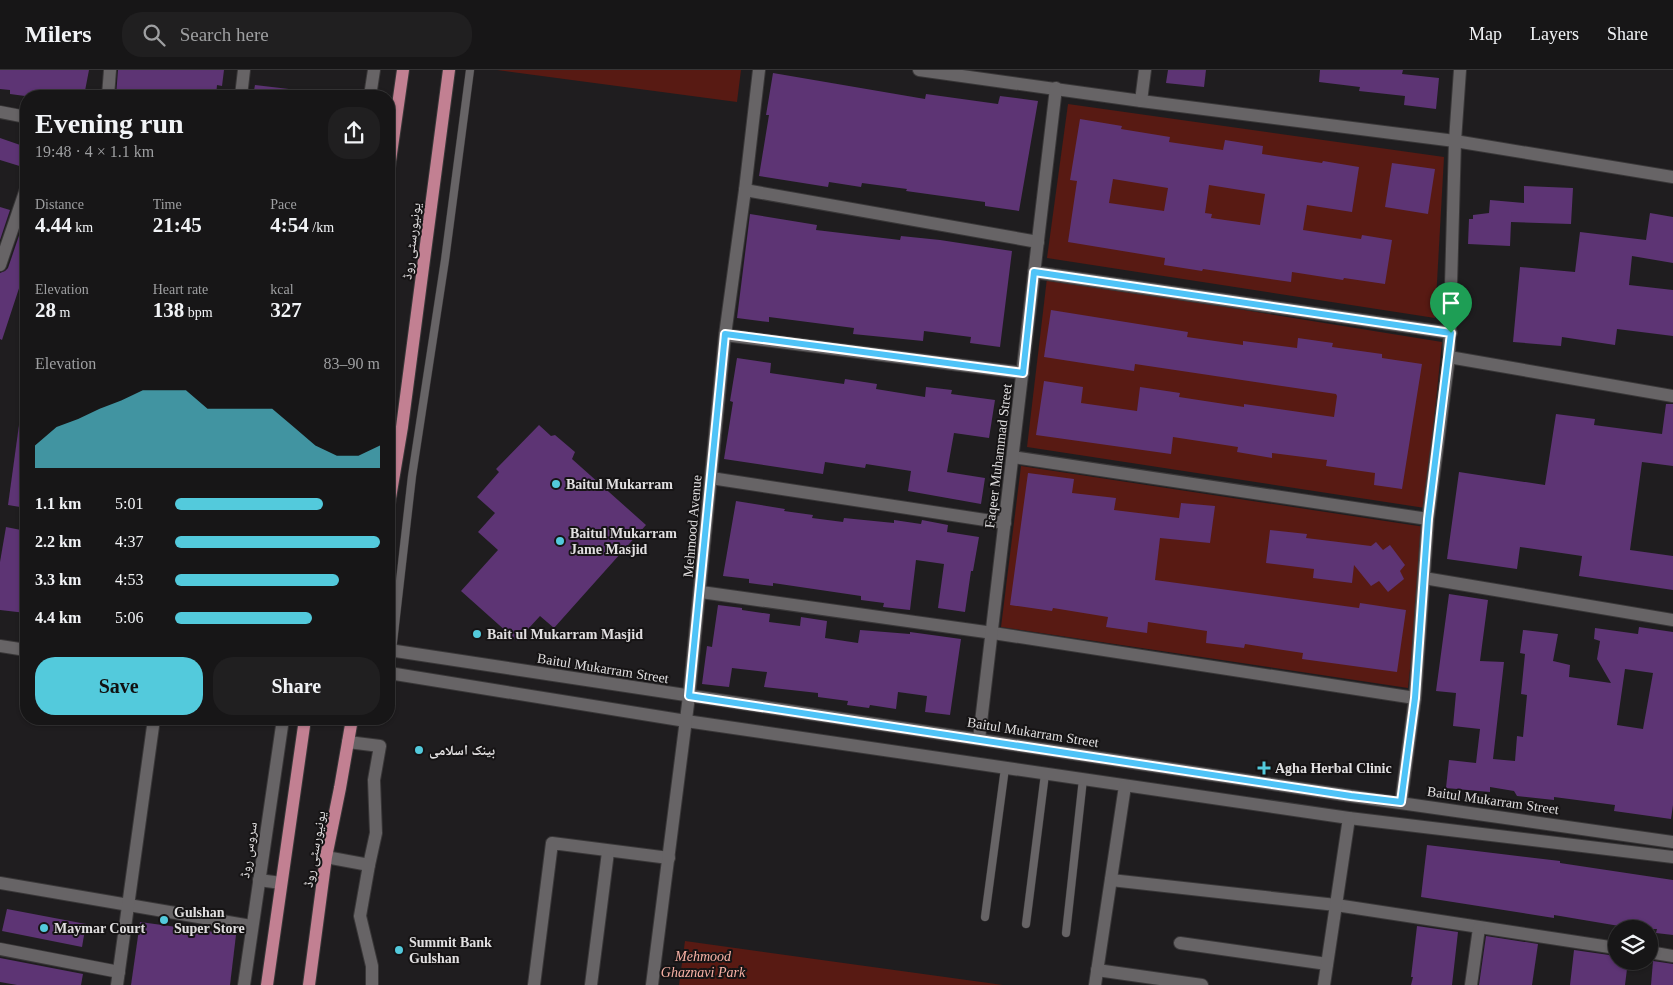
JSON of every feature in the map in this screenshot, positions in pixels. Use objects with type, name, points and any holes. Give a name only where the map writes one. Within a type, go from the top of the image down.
[{"type":"main road","points":[[395,126],[403,70]]},
{"type":"main road","name":"یونیورسٹی روڈ","points":[[395,468],[449,70]]},
{"type":"main road","name":"یونیورسٹی روڈ","points":[[267,985],[304,725]]},
{"type":"main road","name":"یونیورسٹی روڈ","points":[[308,985],[326,857],[350,725]]},
{"type":"street","points":[[108,90],[110,70]]},
{"type":"street","points":[[242,90],[244,70]]},
{"type":"street","points":[[371,90],[374,70]]},
{"type":"street","name":"Mehmood Avenue","points":[[652,985],[689,696],[701,592],[725,334],[759,70]]},
{"type":"street","points":[[919,70],[1141,101],[1455,141],[1673,177]]},
{"type":"street","points":[[1141,101],[1145,70]]},
{"type":"street","points":[[1401,802],[1415,698],[1428,519],[1451,333],[1455,141],[1460,70]]},
{"type":"street","name":"Faqeer Muhammad Street","points":[[980,739],[1056,88]]},
{"type":"street","points":[[0,112],[20,116]]},
{"type":"street","points":[[745,190],[1038,242]]},
{"type":"street","points":[[0,265],[20,207]]},
{"type":"street","points":[[1034,272],[1451,333]]},
{"type":"street","points":[[725,334],[1023,373]]},
{"type":"street","points":[[1449,356],[1673,396]]},
{"type":"street","points":[[1013,457],[1428,519]]},
{"type":"street","points":[[711,478],[1006,523]]},
{"type":"street","points":[[1424,578],[1673,620]]},
{"type":"street","points":[[701,592],[993,633],[1415,698]]},
{"type":"street","points":[[0,646],[20,649]]},
{"type":"street","name":"Baitul Mukarram Street","points":[[395,652],[1351,796],[1673,842]]},
{"type":"street","points":[[395,674],[686,721],[1083,780],[1349,818],[1673,857]]},
{"type":"street","points":[[117,985],[153,725]]},
{"type":"street","name":"سروس روڈ","points":[[244,985],[282,725]]},
{"type":"street","points":[[348,742],[380,746],[374,780],[376,833],[360,916],[372,966],[372,985]]},
{"type":"street","points":[[1094,985],[1125,786]]},
{"type":"street","points":[[1324,985],[1351,796]]},
{"type":"street","points":[[534,985],[552,843],[608,852],[669,858]]},
{"type":"street","points":[[591,985],[608,852]]},
{"type":"street","points":[[326,857],[369,865]]},
{"type":"street","points":[[259,880],[281,882]]},
{"type":"street","points":[[1111,880],[1336,905],[1608,947]]},
{"type":"street","points":[[0,883],[252,926]]},
{"type":"street","points":[[1470,985],[1479,928]]},
{"type":"street","points":[[1180,943],[1327,964]]},
{"type":"street","points":[[0,949],[119,972]]},
{"type":"street","points":[[1658,954],[1673,956]]},
{"type":"street","points":[[1097,970],[1202,985]]},
{"type":"lane","points":[[395,611],[412,476],[445,260],[470,70]]},
{"type":"lane","points":[[412,346],[431,347]]},
{"type":"lane","points":[[985,918],[1005,768]]},
{"type":"lane","points":[[1026,924],[1045,774]]},
{"type":"lane","points":[[1066,933],[1083,780]]},
{"type":"green space","points":[[497,70],[741,70],[737,102]]},
{"type":"green space","points":[[1068,104],[1444,157],[1435,318],[1047,258]]},
{"type":"green space","points":[[1047,278],[1442,342],[1425,508],[1027,447]]},
{"type":"green space","points":[[1021,466],[1425,527],[1408,688],[1001,627]]},
{"type":"green space","name":"Mehmood Ghaznavi Park","points":[[685,941],[1003,985],[679,985]]},
{"type":"building","points":[[0,70],[89,70],[85,90],[20,90],[20,95],[10,94],[10,90],[0,89]]},
{"type":"building","points":[[118,70],[224,70],[222,86],[217,85],[217,90],[116,90]]},
{"type":"building","points":[[1168,70],[1206,70],[1204,87],[1166,83]]},
{"type":"building","points":[[1320,70],[1403,70],[1402,74],[1439,78],[1436,109],[1404,105],[1405,96],[1359,91],[1360,87],[1319,82]]},
{"type":"building","points":[[773,73],[925,99],[926,94],[998,104],[1000,96],[1038,101],[1019,211],[985,206],[985,202],[906,191],[907,189],[862,183],[861,187],[829,182],[828,187],[759,176],[769,115],[766,115]]},
{"type":"building","points":[[255,85],[289,89],[289,90],[254,90]]},
{"type":"building","points":[[1080,119],[1122,126],[1121,129],[1170,137],[1169,142],[1223,150],[1225,140],[1263,146],[1262,154],[1359,167],[1352,212],[1307,205],[1303,230],[1361,239],[1362,235],[1392,240],[1385,284],[1292,272],[1291,282],[1203,269],[1202,271],[1164,265],[1165,258],[1068,242],[1077,181],[1070,180]],"holes":[[[1113,179],[1168,188],[1164,211],[1109,203]],[[1209,185],[1265,194],[1260,225],[1211,218],[1212,214],[1205,213]]]},
{"type":"building","points":[[0,138],[20,145],[20,166],[0,160]]},
{"type":"building","points":[[1392,163],[1435,169],[1428,214],[1385,207]]},
{"type":"building","points":[[1524,186],[1573,188],[1571,224],[1511,222],[1510,246],[1468,244],[1469,219],[1473,219],[1473,215],[1489,213],[1490,200],[1524,203]]},
{"type":"building","points":[[0,207],[10,210],[0,240]]},
{"type":"building","points":[[1650,213],[1673,217],[1673,263],[1632,256],[1629,285],[1673,290],[1673,336],[1617,329],[1615,345],[1562,337],[1561,346],[1513,342],[1520,267],[1575,272],[1580,232],[1646,240]]},
{"type":"building","points":[[750,214],[817,225],[816,230],[900,240],[901,236],[940,240],[1012,251],[1000,347],[970,343],[971,337],[924,331],[923,341],[853,334],[854,328],[769,317],[769,322],[737,318]]},
{"type":"building","points":[[20,233],[20,285],[2,340],[0,339],[0,273],[8,268]]},
{"type":"building","points":[[1051,310],[1188,332],[1187,337],[1243,345],[1243,341],[1297,348],[1298,338],[1333,343],[1332,347],[1382,354],[1382,358],[1422,364],[1402,489],[1374,485],[1375,473],[1326,466],[1327,460],[1272,453],[1272,458],[1237,452],[1238,447],[1173,437],[1171,454],[1036,435],[1044,381],[1083,387],[1081,403],[1137,411],[1140,387],[1180,393],[1179,397],[1244,407],[1244,404],[1334,417],[1337,396],[1336,394],[1135,364],[1134,371],[1044,357]]},
{"type":"building","points":[[737,358],[771,363],[770,373],[844,384],[845,379],[877,384],[876,389],[925,397],[926,387],[952,390],[951,394],[995,400],[989,438],[954,433],[947,472],[985,478],[981,504],[908,491],[911,471],[866,464],[865,468],[825,462],[823,474],[724,459],[733,402],[730,401]]},
{"type":"building","points":[[1666,404],[1673,404],[1673,466],[1642,462],[1630,550],[1673,556],[1673,590],[1579,576],[1582,556],[1520,547],[1517,569],[1447,559],[1459,472],[1545,485],[1556,414],[1595,419],[1594,425],[1662,434]]},
{"type":"building","points":[[19,425],[20,425],[20,507],[8,505]]},
{"type":"building","name":"Baitul Mukarram Jame Masjid","points":[[539,425],[551,436],[555,435],[575,452],[572,459],[646,525],[554,628],[540,616],[517,641],[461,591],[498,550],[478,532],[495,513],[477,497],[499,472],[496,469]]},
{"type":"building","points":[[1028,473],[1074,479],[1072,493],[1116,498],[1114,510],[1179,518],[1181,503],[1215,506],[1210,543],[1160,538],[1155,580],[1359,608],[1360,603],[1406,610],[1397,672],[1302,659],[1303,653],[1245,644],[1244,648],[1206,643],[1207,631],[1148,622],[1147,633],[1106,627],[1108,617],[1053,608],[1052,611],[1010,605]]},
{"type":"building","points":[[736,501],[813,515],[812,518],[843,522],[844,518],[894,523],[894,520],[921,524],[922,520],[948,525],[947,532],[979,537],[973,571],[971,571],[965,612],[938,608],[944,564],[916,560],[910,610],[883,607],[884,603],[861,600],[861,596],[773,583],[773,586],[749,583],[749,579],[723,576]]},
{"type":"building","points":[[6,527],[20,530],[20,612],[0,610],[0,562]]},
{"type":"building","points":[[1270,530],[1307,534],[1306,538],[1371,546],[1376,542],[1383,550],[1390,545],[1405,565],[1400,571],[1404,579],[1388,592],[1379,581],[1371,586],[1354,565],[1352,583],[1313,578],[1314,569],[1266,563]]},
{"type":"building","points":[[1449,594],[1488,600],[1480,661],[1504,662],[1493,759],[1515,761],[1517,736],[1523,737],[1527,695],[1521,694],[1525,654],[1520,653],[1523,630],[1558,634],[1553,661],[1570,665],[1569,677],[1611,683],[1597,659],[1600,641],[1594,639],[1595,628],[1638,634],[1639,627],[1673,632],[1673,805],[1671,819],[1614,811],[1615,805],[1554,797],[1554,800],[1517,796],[1514,791],[1490,787],[1490,792],[1446,788],[1449,760],[1476,763],[1480,729],[1453,726],[1456,693],[1436,691]],"holes":[[[1625,669],[1653,673],[1643,729],[1617,725]]]},
{"type":"building","points":[[718,605],[770,614],[769,622],[800,626],[801,617],[827,621],[825,638],[858,643],[860,630],[910,634],[910,632],[961,639],[950,715],[925,712],[927,696],[898,692],[896,709],[870,705],[869,708],[847,705],[848,701],[818,697],[818,693],[764,687],[767,672],[732,668],[729,687],[702,684],[707,646],[712,647]]},
{"type":"building","points":[[1427,845],[1560,861],[1560,863],[1673,880],[1673,935],[1658,933],[1658,920],[1608,920],[1608,924],[1554,915],[1554,918],[1421,897]]},
{"type":"building","name":"Maymar Court","points":[[7,909],[86,924],[82,947],[2,931]]},
{"type":"building","points":[[140,922],[236,935],[230,985],[131,985]]},
{"type":"building","points":[[1417,926],[1458,932],[1452,985],[1411,985]]},
{"type":"building","points":[[1486,936],[1538,944],[1532,985],[1479,985]]},
{"type":"building","points":[[1574,950],[1608,955],[1608,970],[1627,970],[1625,985],[1570,985]]},
{"type":"building","name":"Maymar Court","points":[[0,958],[83,974],[81,985],[17,985],[0,982]]},
{"type":"building","points":[[1658,962],[1673,964],[1673,985],[1651,985],[1652,970],[1658,970]]},
{"type":"place","name":"Baitul Mukarram","points":[[556,484]]},
{"type":"place","name":"Baitul Mukarram Jame Masjid","points":[[560,541]]},
{"type":"place","name":"Bait ul Mukarram Masjid","points":[[477,634]]},
{"type":"place","name":"بینک اسلامی","points":[[419,750]]},
{"type":"place","name":"Agha Herbal Clinic","points":[[1264,768]]},
{"type":"place","name":"Gulshan Super Store","points":[[164,920]]},
{"type":"place","name":"Maymar Court","points":[[44,928]]},
{"type":"place","name":"Summit Bank Gulshan","points":[[399,950]]},
{"type":"route","points":[[1034,272],[1451,333],[1428,519],[1415,698],[1401,802],[689,696],[701,592],[725,334],[1023,373],[1034,272]]}]
